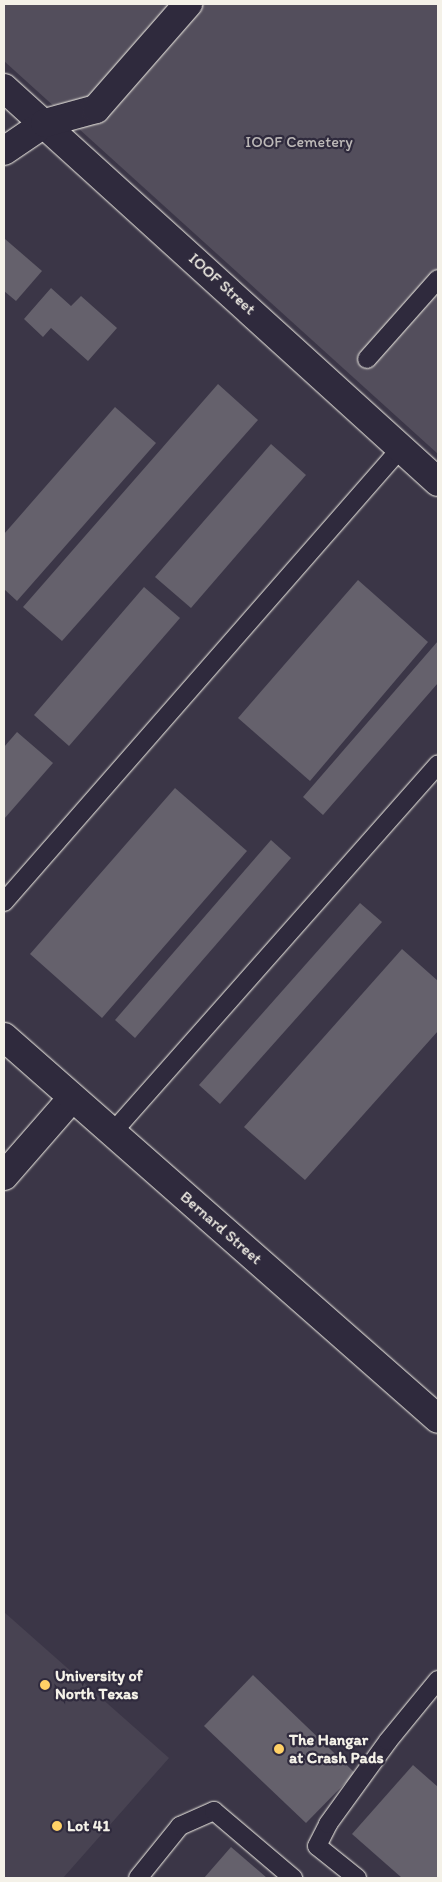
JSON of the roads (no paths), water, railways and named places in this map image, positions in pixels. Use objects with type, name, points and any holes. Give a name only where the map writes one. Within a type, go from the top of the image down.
[{"type":"street","points":[[4,151],[45,123],[96,109],[188,4]]},
{"type":"street","name":"IOOF Street","points":[[4,88],[45,123],[438,482]]},
{"type":"street","name":"Bernard Street","points":[[4,1037],[438,1419]]},
{"type":"street","points":[[4,1176],[72,1098]]},
{"type":"lane","points":[[367,359],[438,279]]},
{"type":"lane","points":[[4,902],[401,448]]},
{"type":"lane","points":[[112,1132],[438,765]]},
{"type":"lane","points":[[357,1878],[317,1846],[328,1824],[388,1741],[438,1680]]},
{"type":"lane","points":[[138,1878],[180,1826],[214,1811],[293,1878]]},
{"type":"place","name":"University of North Texas","points":[[45,1685]]},
{"type":"place","name":"The Hangar at Crash Pads","points":[[279,1749]]},
{"type":"place","name":"Lot 41","points":[[57,1826]]},
{"type":"park label","name":"IOOF Cemetery","points":[[299,142]]}]
